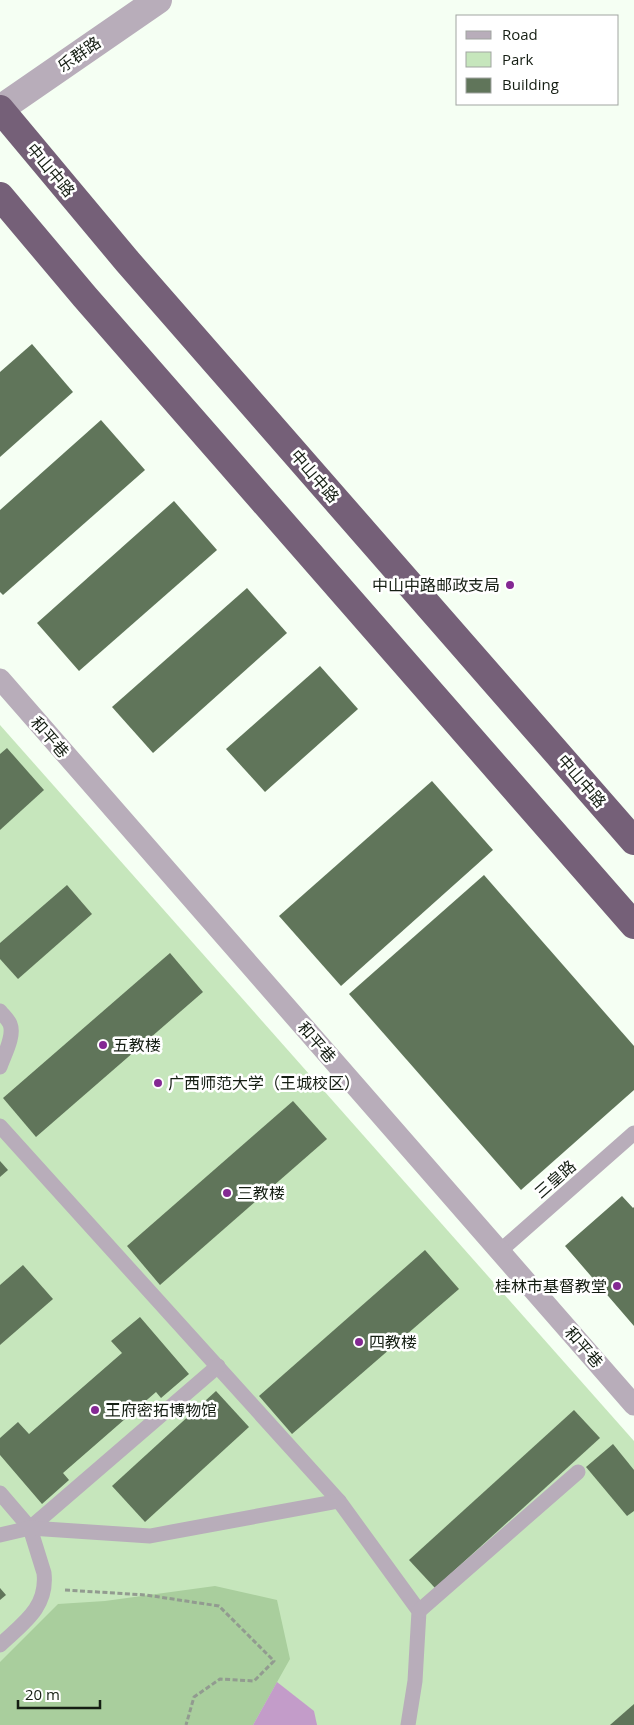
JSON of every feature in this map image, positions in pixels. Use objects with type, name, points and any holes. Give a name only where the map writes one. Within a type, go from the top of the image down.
[{"type":"highway","name":"中山中路","points":[[0,109],[158,297],[634,841]]},
{"type":"highway","points":[[0,196],[85,297],[634,925]]},
{"type":"street","name":"乐群路","points":[[0,109],[158,0]]},
{"type":"street","name":"和平巷","points":[[0,679],[634,1404]]},
{"type":"lane","points":[[0,1011],[10,1023],[11,1029],[0,1067]]},
{"type":"lane","points":[[0,1126],[339,1501],[419,1611],[415,1681],[408,1725]]},
{"type":"lane","name":"三皇路","points":[[500,1251],[634,1133]]},
{"type":"lane","points":[[30,1528],[218,1366]]},
{"type":"lane","points":[[419,1611],[578,1472]]},
{"type":"lane","points":[[0,1493],[30,1528],[44,1574],[45,1588],[34,1612],[0,1645]]},
{"type":"lane","points":[[0,1535],[30,1528],[150,1536],[339,1501]]},
{"type":"path","points":[[45,1588],[146,1595],[219,1606],[274,1661],[254,1681],[220,1679],[194,1697],[186,1725]]},
{"type":"green space","name":"广西师范大学（王城校区）","points":[[0,725],[634,1441],[634,1725],[0,1725]]},
{"type":"green space","points":[[215,1586],[277,1600],[290,1659],[253,1725],[0,1725],[0,1662],[58,1604],[105,1601]]},
{"type":"shaded area","points":[[277,1682],[314,1711],[317,1725],[253,1725]]},
{"type":"building","points":[[32,344],[73,392],[0,457],[0,372]]},
{"type":"building","points":[[101,420],[145,470],[3,595],[0,592],[0,510]]},
{"type":"building","points":[[174,501],[217,550],[79,671],[37,623]]},
{"type":"building","points":[[247,588],[287,633],[153,753],[112,707]]},
{"type":"building","points":[[320,666],[358,709],[265,792],[226,749]]},
{"type":"building","points":[[7,748],[44,790],[0,830],[0,754]]},
{"type":"building","points":[[432,781],[493,850],[341,986],[279,916]]},
{"type":"building","points":[[484,875],[634,1046],[634,1090],[521,1190],[349,994]]},
{"type":"building","points":[[67,885],[92,914],[18,979],[0,959],[0,943]]},
{"type":"building","name":"五教楼","points":[[170,953],[203,992],[36,1137],[3,1098]]},
{"type":"building","name":"三教楼","points":[[293,1101],[327,1139],[160,1285],[127,1246]]},
{"type":"building","points":[[0,1161],[8,1170],[0,1177]]},
{"type":"building","name":"桂林市基督教堂","points":[[622,1196],[634,1207],[634,1326],[565,1246]]},
{"type":"building","name":"四教楼","points":[[425,1250],[459,1289],[292,1434],[259,1396]]},
{"type":"building","points":[[23,1265],[53,1299],[0,1345],[0,1285]]},
{"type":"building","name":"王府密拓博物馆","points":[[140,1317],[189,1374],[161,1398],[156,1392],[63,1473],[69,1480],[42,1504],[0,1455],[0,1438],[18,1422],[29,1434],[122,1353],[111,1341]]},
{"type":"building","points":[[216,1391],[249,1427],[145,1522],[112,1486]]},
{"type":"building","points":[[574,1410],[600,1438],[435,1588],[409,1560]]},
{"type":"building","points":[[613,1444],[634,1470],[634,1511],[627,1516],[586,1467]]},
{"type":"building","points":[[0,1588],[6,1595],[0,1600]]},
{"type":"building","points":[[634,1704],[634,1725],[610,1725]]},
{"type":"place","name":"中山中路邮政支局","points":[[510,585]]},
{"type":"place","name":"五教楼","points":[[103,1045]]},
{"type":"place","name":"广西师范大学（王城校区）","points":[[158,1083]]},
{"type":"place","name":"三教楼","points":[[227,1193]]},
{"type":"place","name":"桂林市基督教堂","points":[[617,1286]]},
{"type":"place","name":"四教楼","points":[[359,1342]]},
{"type":"place","name":"王府密拓博物馆","points":[[95,1410]]}]
